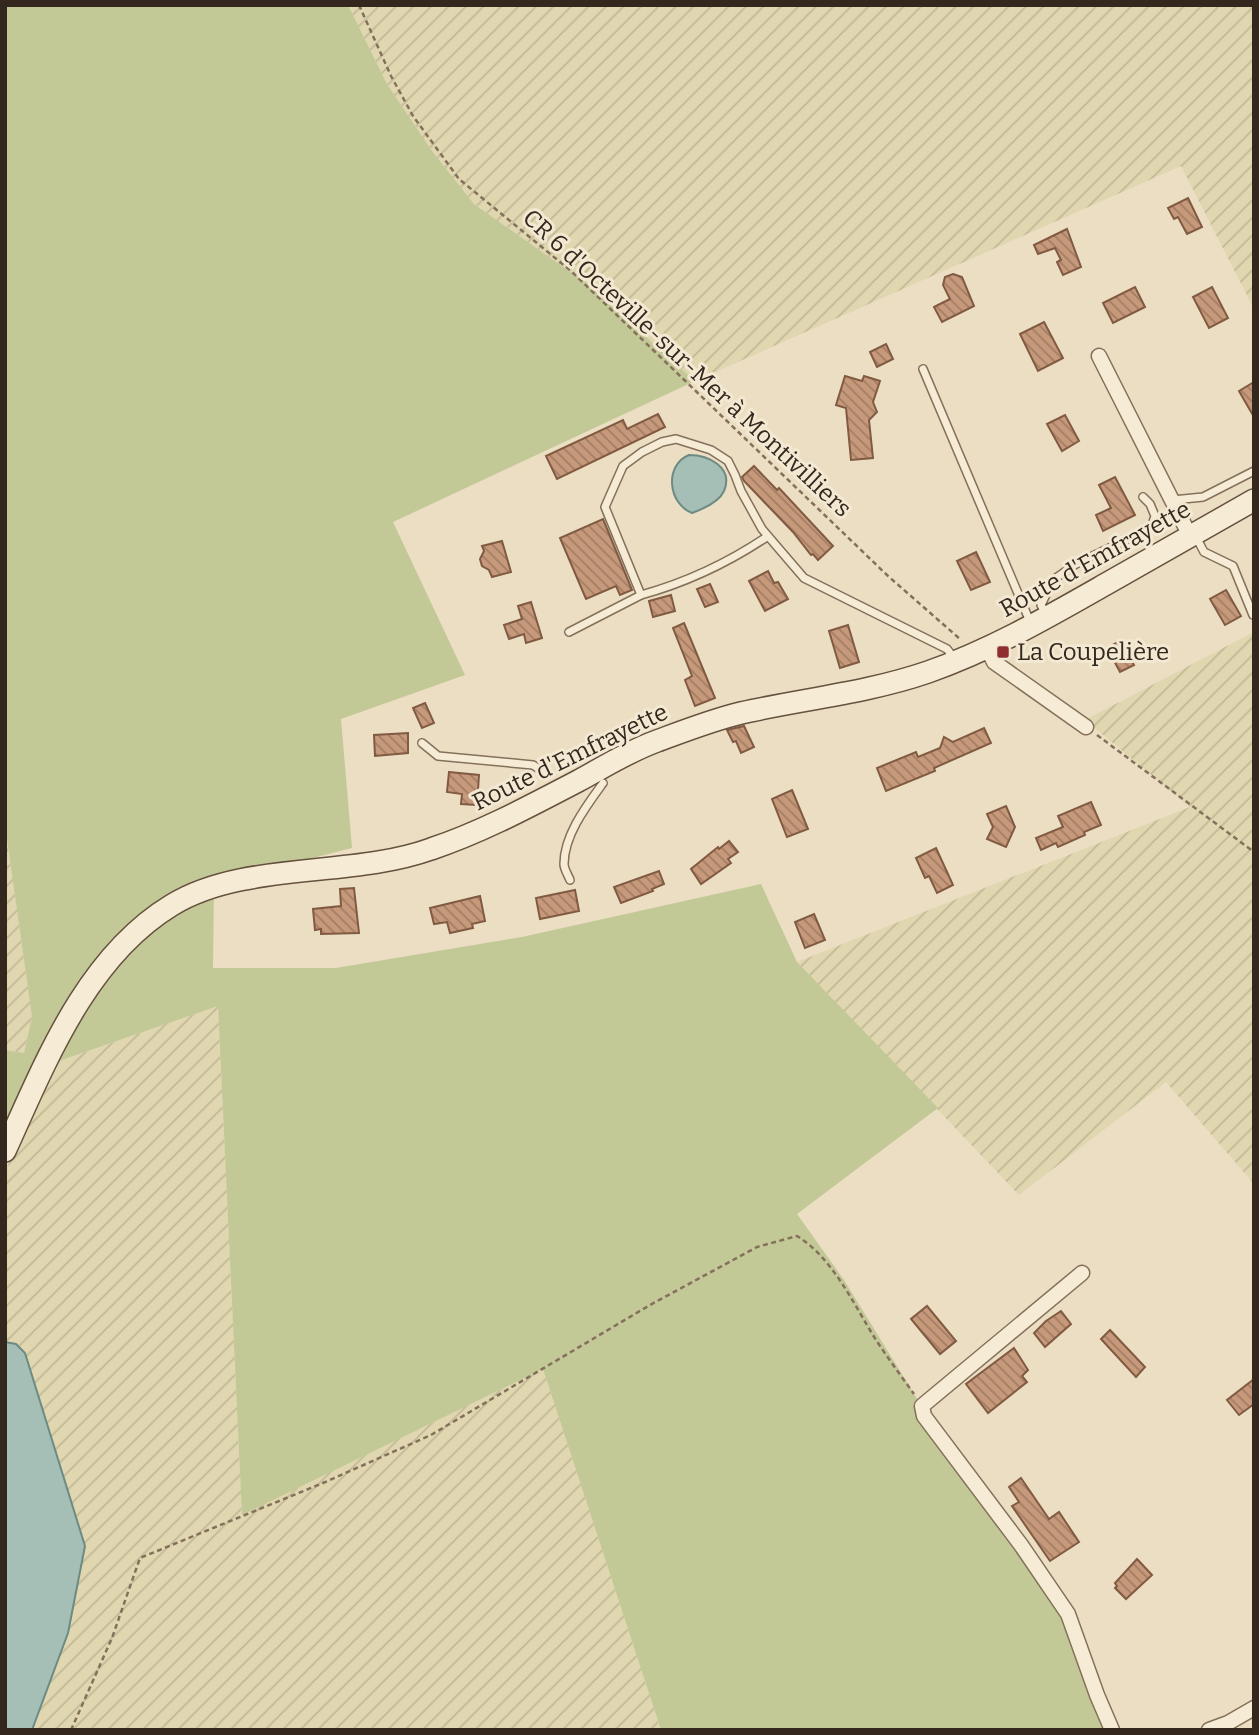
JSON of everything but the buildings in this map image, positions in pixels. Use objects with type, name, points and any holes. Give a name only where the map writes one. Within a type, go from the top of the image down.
[{"type":"street","points":[[1099,356],[1192,534]]},
{"type":"street","name":"Route d'Emfrayette","points":[[5,1151],[45,1063],[72,1012],[121,946],[172,905],[197,893],[248,879],[353,867],[428,851],[484,828],[648,744],[702,724],[743,713],[864,690],[925,673],[982,651],[1254,500]]},
{"type":"street","points":[[982,651],[1086,727]]},
{"type":"street","points":[[1082,1273],[922,1406],[925,1416],[1028,1553],[1068,1614],[1112,1730]]},
{"type":"street","points":[[1209,1730],[1254,1708]]},
{"type":"lane","points":[[923,369],[1039,621]]},
{"type":"lane","points":[[641,595],[605,507],[623,466],[662,442],[676,439],[691,442],[711,450],[727,461],[768,537],[804,578],[947,649],[956,661]]},
{"type":"lane","points":[[1172,500],[1203,497],[1254,471]]},
{"type":"lane","points":[[1039,621],[1041,605],[1052,580],[1076,564],[1151,528],[1155,516],[1150,504],[1143,497]]},
{"type":"lane","points":[[1192,534],[1204,552],[1233,566],[1253,615]]},
{"type":"lane","points":[[569,632],[641,595],[677,585],[715,569],[768,537]]},
{"type":"lane","points":[[422,743],[438,756],[533,765],[544,772]]},
{"type":"lane","points":[[570,880],[564,865],[572,834],[582,811],[603,783]]},
{"type":"path","name":"CR 6 d'Octeville-sur-Mer à Montivilliers","points":[[359,5],[391,76],[413,116],[459,179],[571,271],[888,576],[982,651]]},
{"type":"path","points":[[1086,727],[1254,852]]},
{"type":"path","points":[[71,1730],[112,1638],[140,1558],[323,1483],[431,1435],[650,1305],[757,1247],[781,1238],[797,1236],[810,1244],[841,1282],[877,1342],[922,1406]]},
{"type":"shaded area","points":[[348,5],[1254,5],[1254,309],[1181,166],[695,381],[586,283],[474,204],[432,151],[387,84]]},
{"type":"shaded area","points":[[1254,632],[1254,1184],[1166,1082],[1019,1195],[797,962],[1190,807],[1085,720]]},
{"type":"shaded area","points":[[5,825],[32,1017],[24,1053],[5,1050]]},
{"type":"shaded area","points":[[218,1006],[242,1514],[543,1369],[661,1730],[5,1730],[5,1171],[56,1062]]},
{"type":"green space","points":[[5,5],[348,5],[387,84],[432,151],[474,204],[586,283],[695,381],[393,522],[465,675],[341,719],[352,848],[214,885],[213,968],[336,968],[522,937],[761,884],[797,962],[938,1108],[797,1214],[844,1280],[919,1402],[1027,1545],[1118,1730],[661,1730],[543,1369],[242,1515],[218,1006],[56,1062],[5,1135],[5,1050],[24,1053],[32,1017],[5,825]]},
{"type":"water","points":[[689,455],[704,457],[717,464],[725,475],[726,483],[718,499],[692,513],[678,502],[672,484],[676,467]]},
{"type":"water","points":[[5,1342],[16,1344],[25,1353],[85,1546],[68,1633],[32,1730],[5,1730]]},
{"type":"place","name":"La Coupelière","points":[[1003,652]]}]
